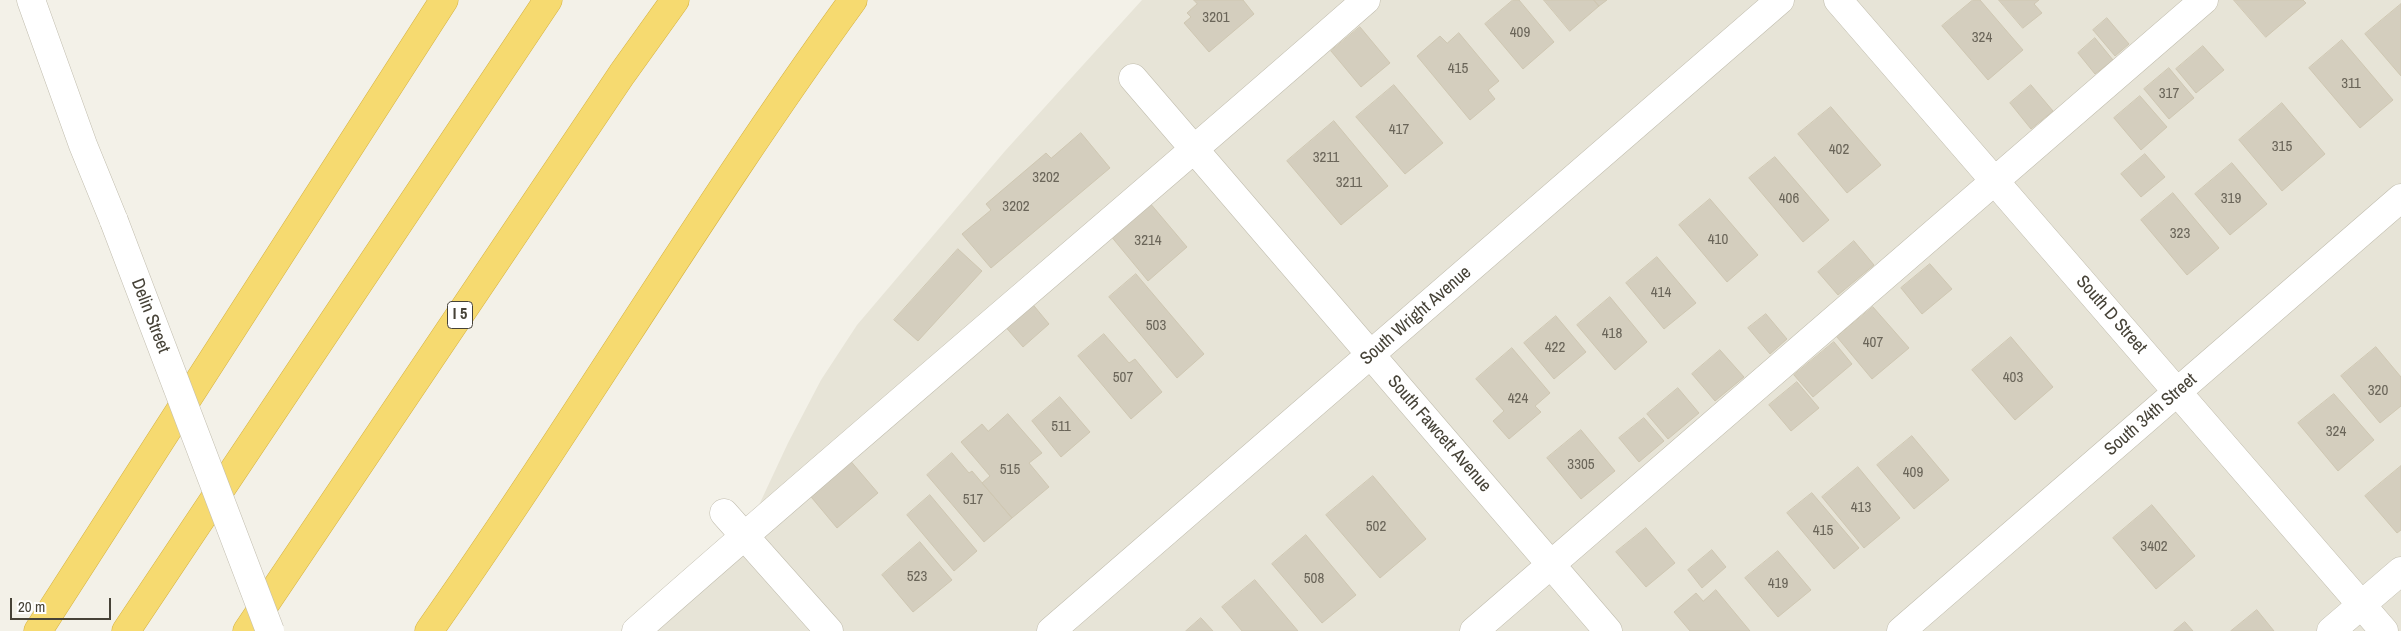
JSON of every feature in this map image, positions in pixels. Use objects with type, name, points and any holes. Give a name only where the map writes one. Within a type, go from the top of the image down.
[{"type":"highway","points":[[38,631],[444,0]]},
{"type":"highway","points":[[126,631],[548,0]]},
{"type":"highway","name":"I 5","points":[[247,631],[622,74],[675,0]]},
{"type":"highway","points":[[428,631],[566,429],[808,62],[853,0]]},
{"type":"street","name":"Delin Street","points":[[31,0],[83,145],[114,221],[270,631]]},
{"type":"street","points":[[636,631],[744,535],[1195,150],[1366,0]]},
{"type":"street","name":"South Wright Avenue","points":[[1051,631],[1780,0]]},
{"type":"street","name":"South D Street","points":[[1838,0],[2384,631]]},
{"type":"street","points":[[1474,631],[1993,180],[2204,0]]},
{"type":"street","name":"South Fawcett Avenue","points":[[1133,78],[1608,631]]},
{"type":"street","name":"South 34th Street","points":[[1901,631],[2401,198]]},
{"type":"street","points":[[724,512],[829,631]]},
{"type":"street","points":[[2331,631],[2401,571]]},
{"type":"shaded area","points":[[1142,0],[2401,0],[2401,631],[636,631],[745,535],[788,443],[821,380],[857,325],[1005,151]]},
{"type":"building","points":[[1194,0],[1243,0],[1254,14],[1209,52],[1184,23],[1191,17],[1187,13],[1197,4]]},
{"type":"building","points":[[1513,0],[1519,0],[1554,42],[1523,69],[1485,24]]},
{"type":"building","points":[[1544,0],[1594,0],[1599,6],[1570,31]]},
{"type":"building","points":[[1594,0],[1607,0],[1599,6]]},
{"type":"building","points":[[1973,0],[1980,0],[2023,50],[1988,80],[1942,26]]},
{"type":"building","points":[[1999,0],[2039,0],[2034,4],[2042,13],[2023,28]]},
{"type":"building","points":[[2234,0],[2303,0],[2306,3],[2266,37]]},
{"type":"building","points":[[2401,4],[2401,76],[2365,34]]},
{"type":"building","points":[[2107,18],[2129,44],[2115,56],[2093,30]]},
{"type":"building","points":[[1360,27],[1390,63],[1361,87],[1331,51]]},
{"type":"building","points":[[1459,33],[1499,81],[1488,90],[1495,99],[1470,120],[1417,56],[1440,36],[1447,43]]},
{"type":"building","points":[[2095,38],[2113,60],[2095,74],[2078,53]]},
{"type":"building","points":[[2342,40],[2393,100],[2360,128],[2309,68]]},
{"type":"building","points":[[2203,46],[2224,70],[2196,93],[2176,69]]},
{"type":"building","points":[[2169,68],[2194,98],[2169,119],[2144,89]]},
{"type":"building","points":[[1394,85],[1443,143],[1405,174],[1356,117]]},
{"type":"building","points":[[2031,85],[2053,111],[2031,129],[2010,103]]},
{"type":"building","points":[[2140,96],[2167,127],[2141,150],[2114,118]]},
{"type":"building","points":[[2282,103],[2325,154],[2282,191],[2239,140]]},
{"type":"building","points":[[1831,107],[1881,165],[1847,193],[1798,134]]},
{"type":"building","points":[[1334,121],[1388,186],[1341,225],[1287,161]]},
{"type":"building","points":[[1081,133],[1110,168],[991,268],[962,234],[991,210],[986,204],[1046,153],[1051,158]]},
{"type":"building","points":[[2145,154],[2165,177],[2141,197],[2121,174]]},
{"type":"building","points":[[1775,157],[1829,220],[1803,242],[1749,178]]},
{"type":"building","points":[[2232,163],[2267,204],[2230,235],[2195,194]]},
{"type":"building","points":[[2173,193],[2219,248],[2187,275],[2141,220]]},
{"type":"building","points":[[1710,199],[1758,255],[1727,282],[1679,225]]},
{"type":"building","points":[[1149,202],[1187,247],[1148,281],[1110,235]]},
{"type":"building","points":[[1854,241],[1874,265],[1838,295],[1818,272]]},
{"type":"building","points":[[958,249],[982,271],[918,341],[894,320]]},
{"type":"building","points":[[1657,257],[1696,303],[1664,329],[1626,283]]},
{"type":"building","points":[[1930,264],[1952,289],[1922,314],[1901,288]]},
{"type":"building","points":[[1136,274],[1204,354],[1177,378],[1109,297]]},
{"type":"building","points":[[1610,297],[1647,342],[1615,370],[1577,325]]},
{"type":"building","points":[[1030,301],[1049,324],[1023,347],[1003,324]]},
{"type":"building","points":[[1873,307],[1909,348],[1872,379],[1837,337]]},
{"type":"building","points":[[1766,314],[1787,339],[1770,354],[1748,328]]},
{"type":"building","points":[[1556,316],[1586,352],[1554,379],[1524,343]]},
{"type":"building","points":[[1104,334],[1129,363],[1135,359],[1162,392],[1131,419],[1078,356]]},
{"type":"building","points":[[2011,337],[2053,387],[2015,420],[1972,370]]},
{"type":"building","points":[[1834,342],[1852,364],[1813,397],[1794,375]]},
{"type":"building","points":[[2376,347],[2401,377],[2401,406],[2380,423],[2341,376]]},
{"type":"building","points":[[1512,348],[1550,393],[1535,406],[1541,412],[1509,439],[1493,421],[1504,411],[1476,379]]},
{"type":"building","points":[[1720,350],[1744,377],[1715,401],[1692,374]]},
{"type":"building","points":[[1797,382],[1819,408],[1791,431],[1769,405]]},
{"type":"building","points":[[1678,388],[1699,413],[1668,439],[1647,414]]},
{"type":"building","points":[[2334,394],[2374,440],[2338,471],[2298,423]]},
{"type":"building","points":[[1060,397],[1090,432],[1061,457],[1032,421]]},
{"type":"building","points":[[1008,414],[1042,453],[1029,463],[1049,487],[1012,518],[982,483],[990,476],[961,442],[982,424],[988,431]]},
{"type":"building","points":[[1644,418],[1664,441],[1639,462],[1619,438]]},
{"type":"building","points":[[1581,430],[1615,471],[1581,499],[1547,458]]},
{"type":"building","points":[[1912,436],[1949,480],[1914,509],[1877,465]]},
{"type":"building","points":[[952,453],[969,473],[972,471],[1012,518],[984,542],[927,475]]},
{"type":"building","points":[[848,458],[878,493],[837,528],[807,492]]},
{"type":"building","points":[[2401,466],[2401,530],[2397,533],[2365,496]]},
{"type":"building","points":[[1858,467],[1900,518],[1864,548],[1822,497]]},
{"type":"building","points":[[1373,476],[1426,539],[1380,578],[1326,515]]},
{"type":"building","points":[[1812,493],[1859,548],[1834,569],[1787,513]]},
{"type":"building","points":[[930,495],[977,551],[954,571],[907,515]]},
{"type":"building","points":[[2152,505],[2195,556],[2156,589],[2113,538]]},
{"type":"building","points":[[1646,528],[1675,563],[1646,587],[1616,552]]},
{"type":"building","points":[[1306,535],[1356,595],[1322,623],[1272,564]]},
{"type":"building","points":[[920,542],[952,580],[913,612],[882,575]]},
{"type":"building","points":[[1712,550],[1726,567],[1702,588],[1688,570]]},
{"type":"building","points":[[1778,551],[1811,590],[1778,617],[1745,578]]},
{"type":"building","points":[[1255,580],[1298,631],[1242,631],[1222,607]]},
{"type":"building","points":[[1716,590],[1750,631],[1690,631],[1674,612],[1696,593],[1703,601]]},
{"type":"building","points":[[2257,610],[2274,631],[2231,631]]},
{"type":"building","points":[[1201,618],[1213,631],[1186,631]]},
{"type":"building","points":[[2185,622],[2193,631],[2174,631]]}]
